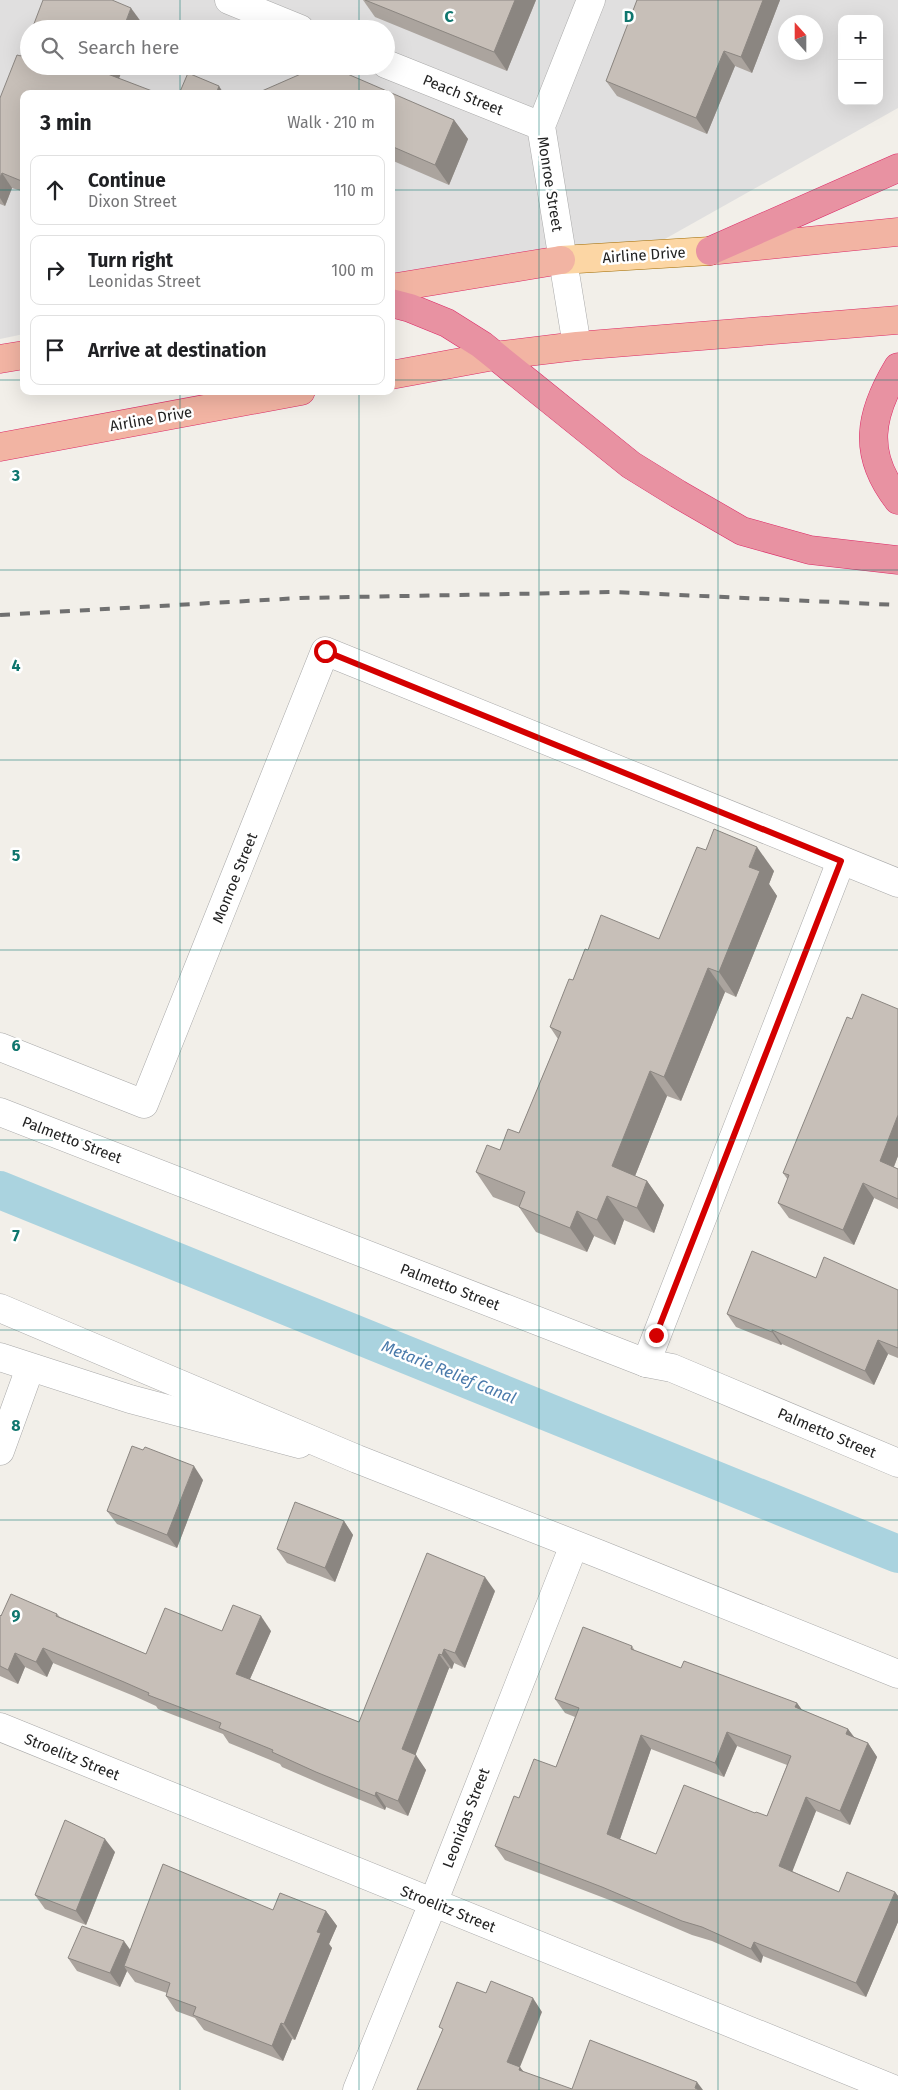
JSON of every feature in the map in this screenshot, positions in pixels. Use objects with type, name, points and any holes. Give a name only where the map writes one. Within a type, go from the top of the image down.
[{"type":"highway","points":[[710,251],[898,168]]},
{"type":"highway","name":"Airline Drive","points":[[710,251],[898,232]]},
{"type":"highway","name":"Airline Drive","points":[[395,287],[561,260]]},
{"type":"highway","points":[[395,304],[447,323],[494,356],[631,465],[742,531],[810,550],[898,560]]},
{"type":"highway","points":[[395,374],[494,356],[577,346],[898,320]]},
{"type":"highway","points":[[0,359],[20,356]]},
{"type":"highway","points":[[898,367],[877,408],[874,431],[875,457],[886,485],[898,500]]},
{"type":"highway","name":"Airline Drive","points":[[0,447],[280,395]]},
{"type":"main road","name":"Airline Drive","points":[[561,260],[710,251]]},
{"type":"street","points":[[229,0],[278,20]]},
{"type":"street","name":"Monroe Street","points":[[577,346],[561,260],[541,126],[590,0]]},
{"type":"street","name":"Peach Street","points":[[395,68],[541,126]]},
{"type":"street","name":"Monroe Street","points":[[0,1047],[144,1104],[325,651],[841,861]]},
{"type":"street","points":[[646,1363],[841,861],[898,883]]},
{"type":"street","name":"Palmetto Street","points":[[0,1112],[646,1363],[672,1368],[898,1463]]},
{"type":"street","points":[[0,1308],[358,1460],[898,1674]]},
{"type":"street","points":[[0,1357],[130,1398],[358,1460]]},
{"type":"street","points":[[0,1451],[30,1368]]},
{"type":"street","name":"Leonidas Street","points":[[357,2090],[574,1545]]},
{"type":"street","name":"Stroelitz Street","points":[[0,1727],[896,2090]]},
{"type":"shaded area","points":[[0,0],[898,0],[898,108],[640,253],[395,282],[395,90],[20,90],[20,335],[0,339]]},
{"type":"building","points":[[43,0],[112,0],[131,8],[126,20],[35,20]]},
{"type":"building","points":[[365,0],[515,0],[494,52]]},
{"type":"building","points":[[637,0],[763,0],[741,57],[724,51],[696,118],[606,81]]},
{"type":"building","points":[[17,55],[20,56],[20,75],[110,75],[150,90],[20,90],[20,180],[2,173],[0,177],[0,98]]},
{"type":"building","points":[[187,75],[193,75],[219,86],[218,90],[181,90]]},
{"type":"building","points":[[298,75],[350,75],[385,90],[264,90]]},
{"type":"building","points":[[395,95],[454,120],[435,165],[395,148]]},
{"type":"building","points":[[714,829],[757,847],[749,867],[760,871],[719,972],[708,968],[664,1077],[650,1071],[612,1166],[647,1181],[637,1208],[607,1196],[597,1220],[577,1211],[570,1228],[519,1207],[525,1192],[476,1172],[487,1145],[500,1150],[508,1129],[519,1133],[561,1032],[550,1027],[569,979],[573,980],[585,949],[588,950],[601,915],[659,939],[697,847],[706,850]]},
{"type":"building","points":[[862,994],[898,1009],[898,1115],[880,1161],[898,1169],[898,1199],[863,1183],[843,1230],[778,1203],[789,1175],[783,1173],[847,1017],[852,1019]]},
{"type":"building","points":[[752,1251],[816,1278],[824,1257],[898,1290],[898,1348],[878,1340],[865,1371],[772,1330],[772,1332],[727,1314]]},
{"type":"building","points":[[132,1446],[143,1450],[145,1447],[194,1466],[167,1535],[107,1511]]},
{"type":"building","points":[[295,1502],[344,1521],[325,1568],[277,1549]]},
{"type":"building","points":[[427,1553],[485,1577],[455,1653],[444,1649],[442,1655],[439,1654],[402,1749],[416,1755],[398,1801],[376,1792],[375,1796],[316,1772],[272,1752],[273,1750],[219,1728],[221,1723],[148,1695],[149,1693],[43,1648],[36,1662],[15,1653],[8,1670],[0,1666],[0,1615],[11,1594],[57,1614],[56,1616],[146,1654],[165,1608],[222,1631],[233,1605],[261,1616],[236,1674],[359,1722]]},
{"type":"building","points":[[583,1627],[632,1646],[631,1649],[681,1668],[684,1661],[797,1703],[795,1707],[848,1729],[846,1734],[868,1743],[840,1811],[806,1797],[779,1866],[839,1892],[847,1872],[895,1892],[856,1983],[754,1942],[751,1949],[702,1927],[682,1921],[602,1887],[495,1846],[514,1796],[519,1798],[534,1759],[556,1767],[579,1708],[555,1699]],"holes":[[[727,1732],[791,1756],[767,1816],[684,1785],[656,1854],[607,1834],[641,1735],[715,1763]]]},
{"type":"building","points":[[65,1820],[105,1839],[76,1911],[35,1895]]},
{"type":"building","points":[[163,1864],[273,1910],[280,1893],[326,1911],[317,1932],[321,1933],[284,2024],[281,2023],[272,2046],[193,2015],[196,2007],[166,1996],[170,1983],[124,1966]]},
{"type":"building","points":[[82,1926],[124,1941],[110,1973],[68,1958]]},
{"type":"building","points":[[491,1981],[533,1998],[507,2062],[520,2067],[519,2070],[572,2089],[590,2040],[697,2082],[695,2088],[699,2090],[417,2090],[443,2029],[439,2027],[457,1982],[486,1993]]},
{"type":"waterway","name":"Metarie Relief Canal","points":[[0,1190],[898,1554]]},
{"type":"railway","points":[[0,615],[300,598],[615,592],[898,605]]},
{"type":"route","points":[[325,651],[841,861],[656,1335]]}]
